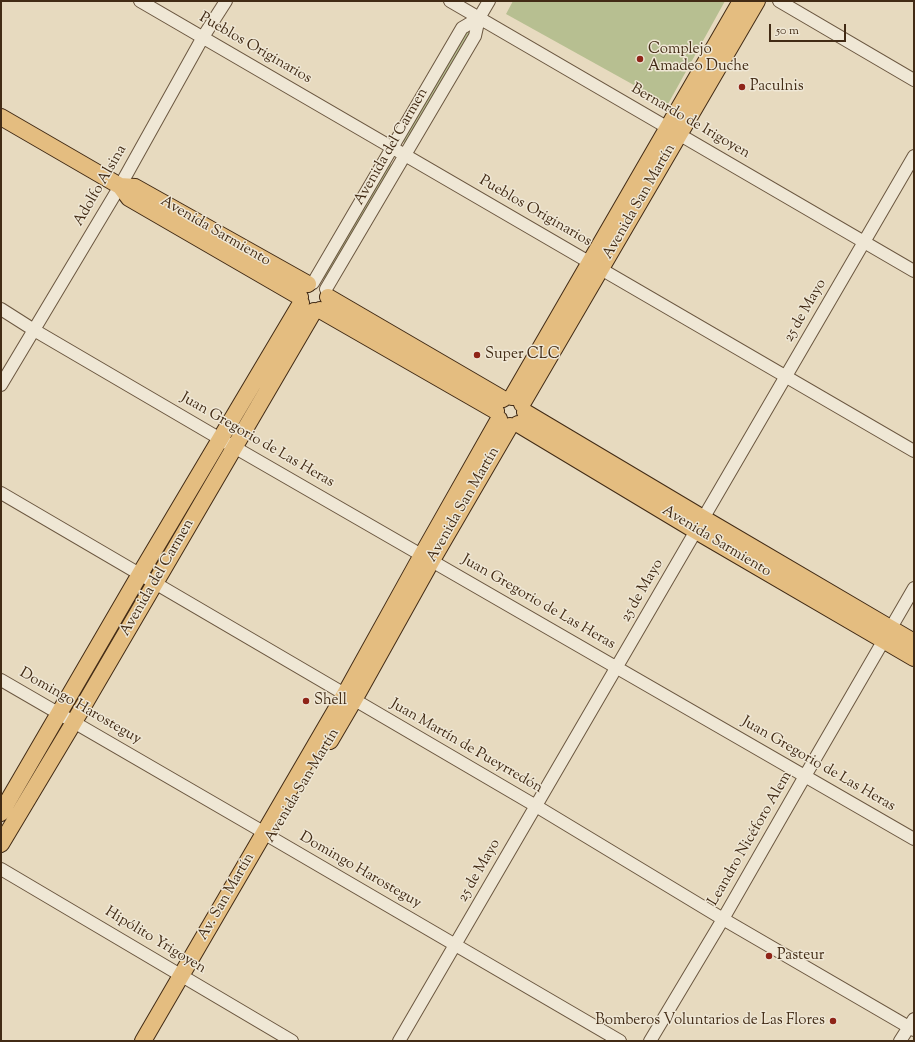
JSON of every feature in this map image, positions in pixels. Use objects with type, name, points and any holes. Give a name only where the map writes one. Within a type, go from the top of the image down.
[{"type":"main road","name":"Avenida San Martín","points":[[155,1041],[186,978],[268,835],[350,697],[427,558],[673,131],[741,1]]},
{"type":"main road","name":"Avenida San Martín","points":[[673,131],[757,1]]},
{"type":"main road","name":"Avenida Sarmiento","points":[[1,117],[120,186],[136,187],[314,297],[887,634],[914,658]]},
{"type":"main road","name":"Avenida del Carmen","points":[[1,813],[221,438],[314,297]]},
{"type":"main road","name":"Avenida del Carmen","points":[[1,844],[74,722],[234,447],[314,297]]},
{"type":"main road","name":"Avenida Sarmiento","points":[[887,634],[914,642]]},
{"type":"main road","name":"Avenida San Martín","points":[[144,1041],[186,978]]},
{"type":"street","name":"Pueblos Originarios","points":[[140,1],[914,451]]},
{"type":"street","name":"Adolfo Alsina","points":[[1,385],[120,186],[203,37],[226,1]]},
{"type":"street","name":"Bernardo de Irigoyen","points":[[450,1],[914,271]]},
{"type":"street","name":"Avenida del Carmen","points":[[314,297],[405,155],[475,36],[479,18],[489,1]]},
{"type":"street","points":[[779,1],[914,80]]},
{"type":"street","name":"Avenida del Carmen","points":[[314,297],[392,147],[462,28],[479,18]]},
{"type":"street","name":"25 de Mayo","points":[[399,1041],[914,156]]},
{"type":"street","name":"Juan Gregorio de Las Heras","points":[[1,309],[34,330],[221,438],[234,447],[914,839]]},
{"type":"street","name":"Juan Martín de Pueyrredón","points":[[1,493],[536,806],[724,919],[912,1025]]},
{"type":"street","name":"Leandro Nicéforo Alem","points":[[650,1041],[724,919],[914,588]]},
{"type":"street","name":"Domingo Harosteguy","points":[[1,680],[620,1041]]},
{"type":"street","name":"Hipólito Yrigoyen","points":[[1,869],[292,1041]]},
{"type":"street","points":[[900,1041],[912,1025]]},
{"type":"green space","name":"Complejo Amadeo Duche","points":[[513,1],[725,1],[668,104],[506,14]]},
{"type":"green space","points":[[469,27],[474,30],[406,144],[402,141]]},
{"type":"green space","points":[[389,163],[393,166],[326,280],[321,277]]},
{"type":"green space","points":[[139,591],[144,594],[76,708],[71,706]]},
{"type":"place","name":"Complejo Amadeo Duche","points":[[640,59]]},
{"type":"place","name":"Paculnis","points":[[742,87]]},
{"type":"place","name":"Super CLC","points":[[477,355]]},
{"type":"place","name":"Shell","points":[[306,701]]},
{"type":"place","name":"Pasteur","points":[[769,956]]},
{"type":"place","name":"Bomberos Voluntarios de Las Flores","points":[[833,1021]]}]
